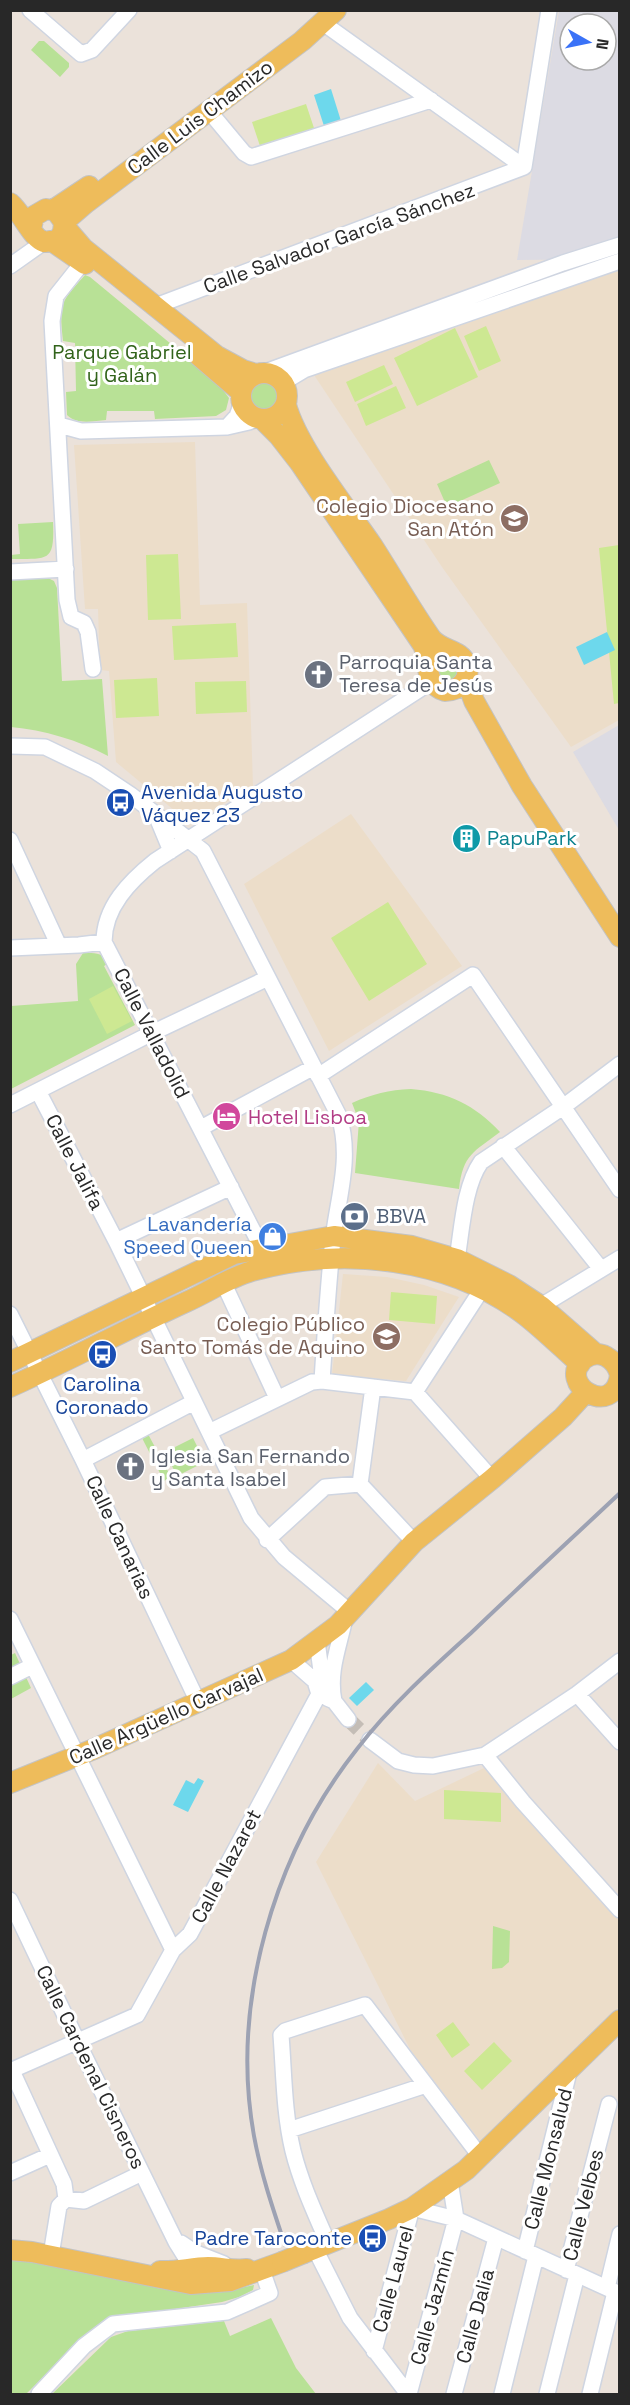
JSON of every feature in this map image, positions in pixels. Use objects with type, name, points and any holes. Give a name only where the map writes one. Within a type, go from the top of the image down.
[{"type":"main road","name":"Calle Luis Chamizo","points":[[51,226],[86,203],[209,111],[326,15]]},
{"type":"main road","name":"Calle Luis Chamizo","points":[[51,226],[79,193],[297,32],[326,15]]},
{"type":"main road","points":[[10,189],[51,226],[83,262],[242,397],[247,411],[279,436],[300,463],[423,645],[435,680],[463,706],[522,786],[620,937]]},
{"type":"main road","points":[[10,203],[51,226],[83,248],[153,307],[217,356],[260,373],[277,376],[286,396],[297,434],[435,642],[463,658],[467,668],[466,679],[474,700],[522,786]]},
{"type":"main road","points":[[242,397],[247,380],[260,373]]},
{"type":"main road","points":[[260,419],[277,415],[286,396]]},
{"type":"main road","points":[[435,680],[434,657],[449,651]]},
{"type":"main road","points":[[435,680],[459,687],[466,679]]},
{"type":"main road","points":[[10,1362],[234,1254],[334,1236],[412,1246],[457,1258],[509,1285],[541,1306],[588,1359]]},
{"type":"main road","points":[[10,1387],[223,1282],[251,1272],[286,1264],[331,1259],[376,1260],[412,1265],[456,1278],[482,1289],[588,1359],[609,1357],[619,1371],[616,1388],[605,1396],[591,1396],[585,1393],[578,1383],[577,1376],[588,1359]]},
{"type":"main road","name":"Calle Argüello Carvajal","points":[[10,1783],[291,1660],[348,1615],[414,1542],[492,1479],[563,1417],[585,1393]]},
{"type":"main road","points":[[10,2250],[32,2252],[183,2283],[218,2283],[264,2268],[412,2208],[480,2156],[620,2020]]},
{"type":"main road","points":[[10,2243],[162,2271],[264,2268]]},
{"type":"street","points":[[30,10],[81,54],[92,50],[129,10]]},
{"type":"street","points":[[326,15],[431,100],[524,167],[549,10]]},
{"type":"street","points":[[209,111],[244,153],[251,157],[431,100]]},
{"type":"street","name":"Calle Salvador García Sánchez","points":[[153,307],[511,174],[524,167]]},
{"type":"street","points":[[12,265],[23,250],[51,226]]},
{"type":"street","points":[[260,373],[563,263],[620,245]]},
{"type":"street","points":[[286,396],[289,379],[304,370],[620,261]]},
{"type":"street","points":[[83,262],[61,288],[54,305],[53,329],[67,600],[71,617],[84,623],[88,632],[93,669]]},
{"type":"street","points":[[226,427],[237,416],[242,397]]},
{"type":"street","points":[[59,424],[81,431],[226,427],[260,419]]},
{"type":"street","points":[[60,446],[81,431]]},
{"type":"street","points":[[10,572],[66,569]]},
{"type":"street","points":[[10,948],[104,942],[104,932],[113,907],[133,879],[171,850],[234,812],[435,680]]},
{"type":"street","points":[[10,746],[45,747],[63,754],[108,779],[203,851],[339,1116],[345,1135],[345,1168],[331,1259],[322,1381]]},
{"type":"street","points":[[154,813],[171,850]]},
{"type":"street","points":[[10,840],[60,946]]},
{"type":"street","name":"Calle Valladolid","points":[[104,942],[263,1250]]},
{"type":"street","points":[[201,1128],[316,1072],[473,975],[620,1190]]},
{"type":"street","points":[[10,1105],[152,1032],[268,978]]},
{"type":"street","points":[[457,1258],[474,1172],[481,1162],[620,1064]]},
{"type":"street","name":"Calle Jalifa","points":[[38,1091],[116,1241],[251,1518],[267,1540],[348,1615]]},
{"type":"street","points":[[503,1146],[601,1269]]},
{"type":"street","points":[[116,1241],[231,1187]]},
{"type":"street","points":[[541,1306],[620,1258]]},
{"type":"street","points":[[223,1282],[277,1398]]},
{"type":"street","points":[[415,1392],[482,1289]]},
{"type":"street","name":"Calle Canarias","points":[[10,1314],[83,1460],[198,1702]]},
{"type":"street","points":[[208,1432],[312,1382],[322,1381],[415,1392],[492,1479]]},
{"type":"street","points":[[360,1484],[374,1387]]},
{"type":"street","points":[[83,1460],[194,1402]]},
{"type":"street","points":[[267,1540],[326,1487],[360,1484]]},
{"type":"street","points":[[360,1484],[414,1542]]},
{"type":"street","name":"Calle Argüello Carvajal","points":[[332,1672],[348,1615]]},
{"type":"street","points":[[10,1619],[173,1950]]},
{"type":"street","points":[[317,1641],[324,1685],[348,1719]]},
{"type":"street","name":"Calle Argüello Carvajal","points":[[317,1641],[325,1648],[332,1672],[334,1701]]},
{"type":"street","points":[[291,1660],[315,1681],[319,1694],[334,1701]]},
{"type":"street","points":[[370,1740],[398,1761],[414,1765],[433,1766],[485,1755],[577,1694],[620,1661]]},
{"type":"street","points":[[10,1677],[32,1666]]},
{"type":"street","name":"Calle Nazaret","points":[[11,2071],[137,2015],[173,1950],[190,1934],[319,1694]]},
{"type":"street","points":[[577,1694],[620,1742]]},
{"type":"street","points":[[485,1755],[523,1802],[620,1910]]},
{"type":"street","name":"Calle Cardenal Cisneros","points":[[10,1900],[142,2173],[178,2241],[205,2269]]},
{"type":"street","points":[[408,2394],[350,2318],[316,2248],[289,2130],[281,2036],[285,2031],[365,2005],[480,2156]]},
{"type":"street","name":"Calle Monsalud","points":[[502,2394],[570,2068]]},
{"type":"street","points":[[11,2071],[64,2184],[66,2199]]},
{"type":"street","points":[[289,2130],[426,2085]]},
{"type":"street","name":"Calle Velbes","points":[[547,2394],[609,2104]]},
{"type":"street","points":[[10,2173],[50,2155]]},
{"type":"street","points":[[66,2199],[84,2201],[142,2173]]},
{"type":"street","points":[[450,2181],[456,2219]]},
{"type":"street","points":[[52,2249],[59,2206],[66,2199]]},
{"type":"street","points":[[412,2208],[456,2219],[614,2292]]},
{"type":"street","name":"Calle Laurel","points":[[374,2351],[412,2208]]},
{"type":"street","name":"Calle Jazmín","points":[[408,2394],[456,2219]]},
{"type":"street","points":[[590,2394],[614,2292],[620,2234]]},
{"type":"street","name":"Calle Dalia","points":[[454,2394],[496,2238]]},
{"type":"street","points":[[39,2394],[84,2346],[113,2325],[227,2312],[270,2293],[264,2268],[227,2265],[207,2258],[178,2241],[173,2263],[162,2271]]},
{"type":"street","points":[[183,2283],[205,2278],[205,2269]]},
{"type":"shaded area","points":[[559,11],[619,11],[619,259],[517,260],[558,17],[558,72],[618,72],[618,12]]},
{"type":"shaded area","name":"Colegio Diocesano San Atón","points":[[619,270],[619,720],[571,747],[442,567],[314,375]]},
{"type":"shaded area","points":[[195,442],[200,605],[247,603],[253,786],[194,821],[181,816],[116,762],[109,671],[100,670],[98,609],[85,609],[74,445]]},
{"type":"shaded area","points":[[619,725],[619,830],[573,752]]},
{"type":"shaded area","points":[[351,814],[462,966],[329,1051],[244,884]]},
{"type":"shaded area","name":"Colegio Público Santo Tomás de Aquino","points":[[343,1274],[387,1277],[424,1285],[459,1297],[406,1381],[332,1375]]},
{"type":"shaded area","points":[[378,1763],[415,1801],[484,1768],[619,1919],[619,2007],[481,2142],[411,2051],[316,1862]]},
{"type":"green space","points":[[39,41],[44,41],[69,63],[69,67],[60,77],[31,50]]},
{"type":"green space","points":[[306,104],[315,131],[261,149],[252,122]]},
{"type":"green space","name":"Parque Gabriel y Galán","points":[[85,275],[217,382],[229,398],[226,410],[216,416],[155,419],[154,411],[107,411],[106,420],[91,421],[75,420],[67,415],[66,392],[76,391],[75,343],[63,341],[62,311],[66,298]]},
{"type":"green space","points":[[486,326],[501,361],[479,371],[464,336]]},
{"type":"green space","points":[[455,328],[478,377],[417,406],[394,358]]},
{"type":"green space","points":[[384,365],[393,384],[355,402],[346,382]]},
{"type":"green space","points":[[265,380],[276,384],[280,395],[276,406],[265,410],[254,406],[250,395],[254,384]]},
{"type":"green space","points":[[396,386],[406,408],[366,426],[357,404]]},
{"type":"green space","points":[[489,460],[500,483],[447,507],[437,484]]},
{"type":"green space","points":[[53,522],[52,545],[46,556],[33,559],[11,559],[11,555],[20,554],[18,524]]},
{"type":"green space","points":[[619,545],[619,703],[614,704],[599,548]]},
{"type":"green space","points":[[178,554],[181,619],[148,620],[146,555]]},
{"type":"green space","points":[[48,578],[54,581],[57,588],[62,681],[102,679],[108,756],[61,737],[11,727],[11,580]]},
{"type":"green space","points":[[236,623],[238,657],[174,660],[172,626]]},
{"type":"green space","points":[[448,659],[456,662],[459,670],[456,678],[448,681],[440,678],[437,670],[440,662]]},
{"type":"green space","points":[[157,678],[159,716],[116,718],[114,680]]},
{"type":"green space","points":[[246,681],[247,712],[196,714],[195,682]]},
{"type":"green space","points":[[388,902],[427,964],[369,1001],[331,938]]},
{"type":"green space","points":[[83,953],[98,954],[107,959],[109,963],[104,966],[135,1025],[11,1089],[11,1006],[78,1001],[76,964]]},
{"type":"green space","points":[[113,986],[132,1021],[107,1034],[89,999]]},
{"type":"green space","points":[[411,1089],[437,1093],[471,1107],[500,1132],[471,1155],[463,1168],[459,1189],[355,1173],[359,1121],[352,1103],[381,1093]]},
{"type":"green space","points":[[391,1292],[437,1296],[435,1324],[389,1320]]},
{"type":"green space","points":[[148,1434],[171,1477],[164,1481],[142,1438]]},
{"type":"green space","points":[[193,1438],[205,1462],[177,1476],[165,1452]]},
{"type":"green space","points":[[15,1653],[31,1688],[11,1699],[11,1655]]},
{"type":"green space","points":[[444,1790],[501,1793],[501,1822],[444,1819]]},
{"type":"green space","points":[[493,1926],[510,1931],[509,1962],[502,1968],[492,1969]]},
{"type":"green space","points":[[453,2022],[470,2045],[452,2058],[436,2035]]},
{"type":"green space","points":[[494,2042],[512,2061],[482,2090],[464,2071]]},
{"type":"green space","points":[[25,2256],[186,2293],[222,2292],[254,2285],[253,2290],[222,2302],[108,2319],[89,2332],[26,2394],[11,2394],[10,2257]]},
{"type":"green space","points":[[271,2318],[296,2368],[316,2394],[52,2394],[111,2337],[128,2331],[224,2321],[230,2336]]},
{"type":"water","points":[[331,89],[341,121],[324,126],[314,95]]},
{"type":"water","points":[[607,632],[615,650],[584,665],[576,647]]},
{"type":"water","points":[[366,1682],[374,1690],[357,1706],[349,1698]]},
{"type":"water","points":[[198,1778],[204,1781],[188,1812],[173,1805],[186,1780],[194,1784]]},
{"type":"tunnel","points":[[348,1719],[370,1740]]},
{"type":"railway","points":[[285,2245],[264,2178],[254,2136],[248,2085],[248,2034],[254,1983],[265,1932],[282,1883],[303,1835],[328,1790],[357,1749],[383,1718],[426,1674],[620,1493]]},
{"type":"place","name":"Colegio Diocesano San Atón","points":[[515,518]]},
{"type":"place","name":"Parroquia Santa Teresa de Jesús","points":[[318,674]]},
{"type":"place","name":"Avenida Augusto Váquez 23","points":[[120,803]]},
{"type":"place","name":"PapuPark","points":[[466,838]]},
{"type":"place","name":"Hotel Lisboa","points":[[227,1117]]},
{"type":"place","name":"BBVA","points":[[355,1216]]},
{"type":"place","name":"Lavandería Speed Queen","points":[[273,1236]]},
{"type":"place","name":"Colegio Público Santo Tomás de Aquino","points":[[386,1336]]},
{"type":"place","name":"Carolina Coronado","points":[[102,1354]]},
{"type":"place","name":"Iglesia San Fernando y Santa Isabel","points":[[130,1467]]},
{"type":"place","name":"Padre Taroconte","points":[[373,2238]]}]
